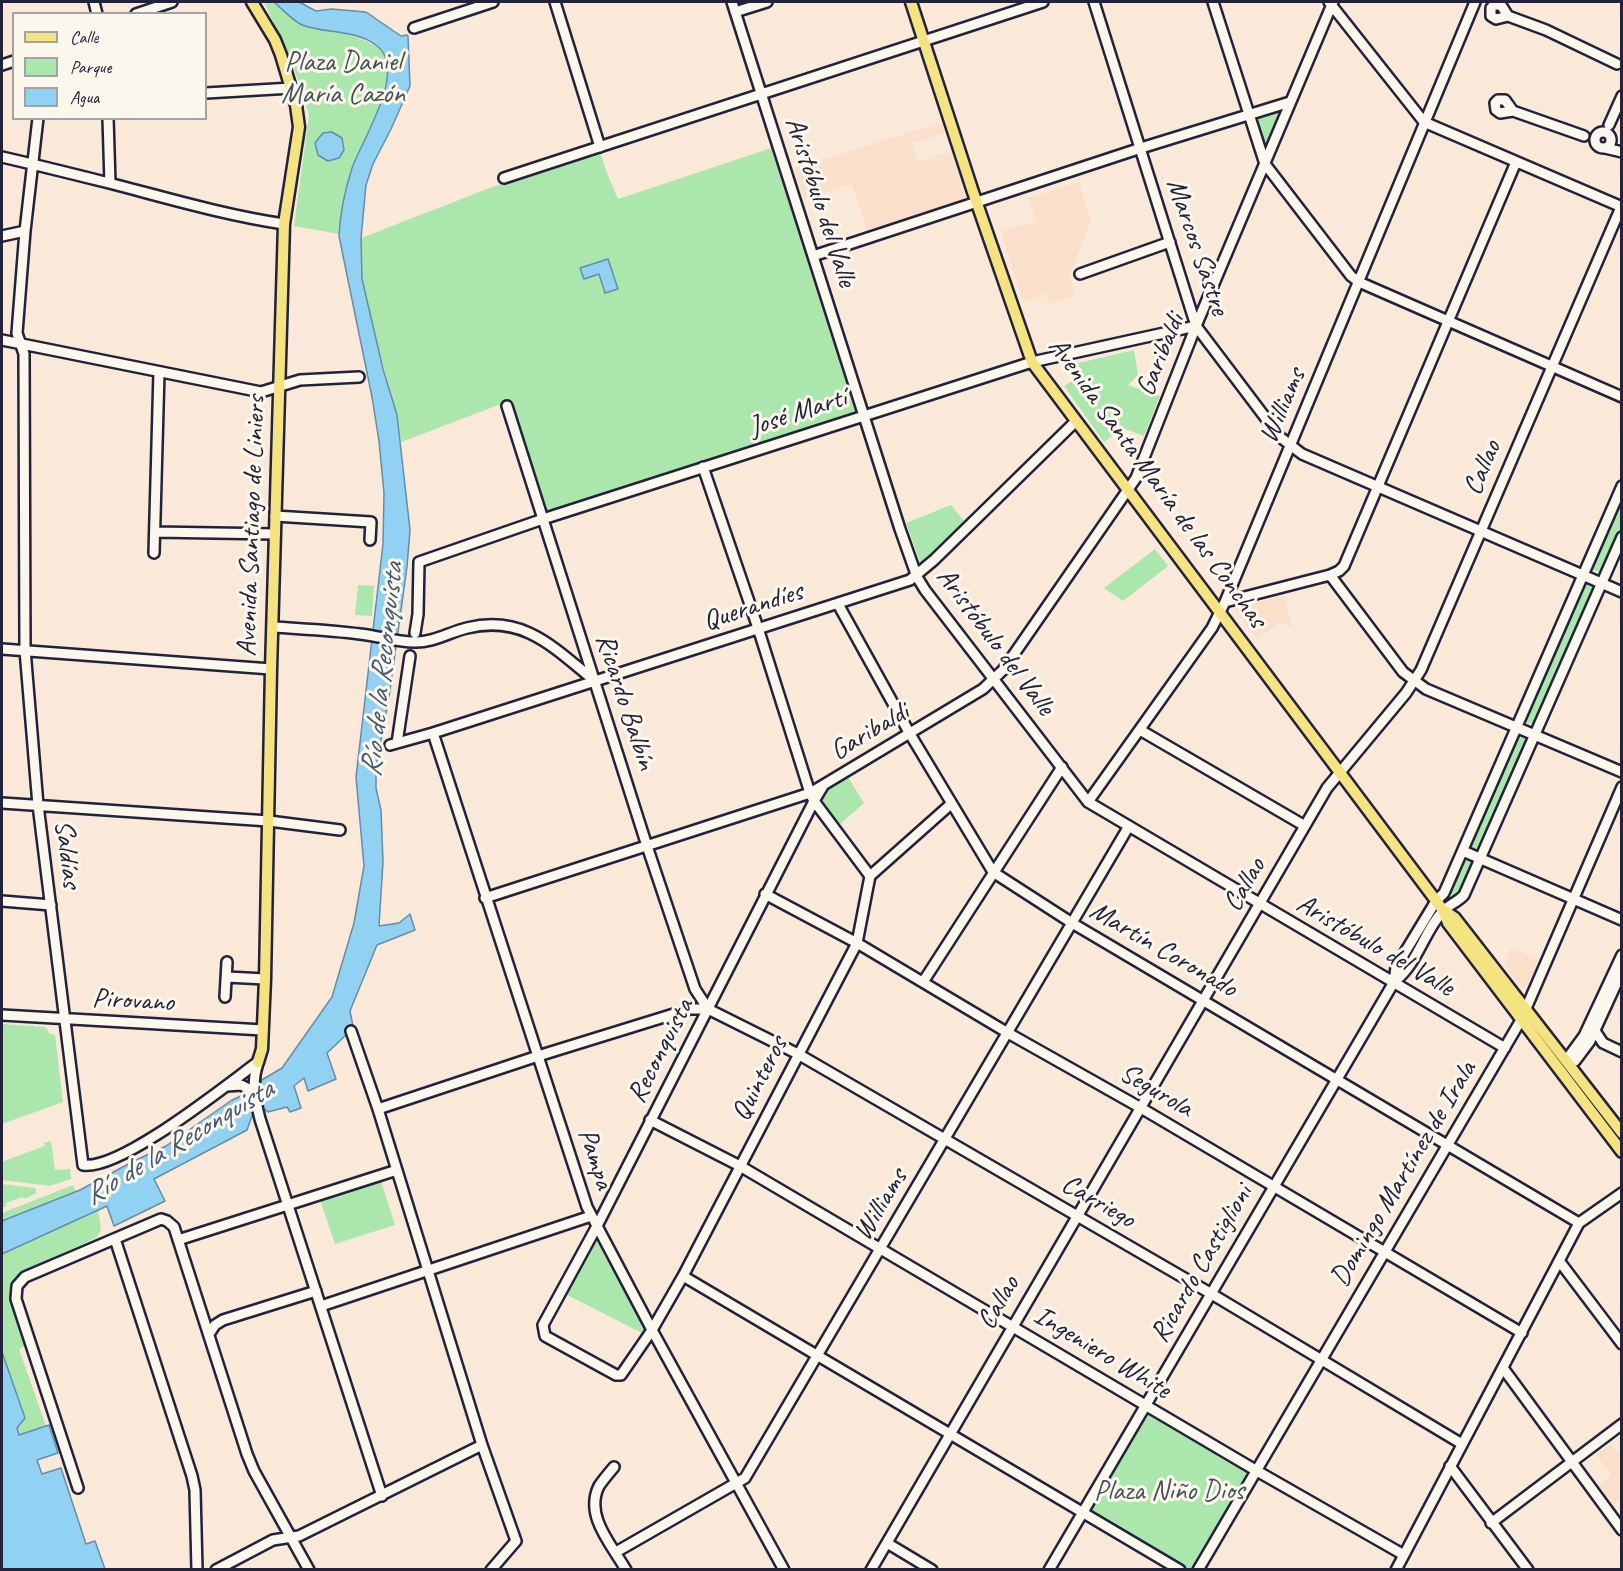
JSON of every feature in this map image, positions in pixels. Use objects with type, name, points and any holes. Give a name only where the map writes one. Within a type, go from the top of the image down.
[{"type":"main road","name":"Avenida Santiago de Liniers","points":[[252,2],[275,40],[292,88],[299,127],[284,224],[271,669],[265,980],[262,1049],[258,1062]]},
{"type":"main road","name":"Avenida Santa María de las Conchas","points":[[911,2],[1032,362],[1128,490],[1223,607],[1340,772],[1443,910],[1448,923],[1622,1152]]},
{"type":"main road","name":"Avenida Santa María de las Conchas","points":[[1443,910],[1455,918],[1622,1133]]},
{"type":"street","points":[[142,12],[172,2]]},
{"type":"street","points":[[414,28],[493,2]]},
{"type":"street","points":[[555,2],[600,147]]},
{"type":"street","name":"Aristóbulo del Valle","points":[[732,2],[917,577],[1088,802],[1505,1048]]},
{"type":"street","points":[[735,12],[767,2]]},
{"type":"street","points":[[504,178],[1043,2]]},
{"type":"street","name":"Marcos Sastre","points":[[1094,2],[1196,326],[1280,438],[1302,454],[1622,592]]},
{"type":"street","points":[[1213,2],[1265,164],[1351,276],[1359,282],[1622,397]]},
{"type":"street","points":[[1331,2],[1424,122],[1621,207]]},
{"type":"street","name":"Garibaldi","points":[[485,898],[647,846],[812,797],[823,786],[983,689],[1003,670],[1137,478],[1196,326],[1331,2]]},
{"type":"street","name":"Williams","points":[[1088,802],[1212,628],[1223,607],[1475,2]]},
{"type":"street","points":[[1508,16],[1546,30],[1620,65]]},
{"type":"street","points":[[207,93],[292,88]]},
{"type":"street","points":[[1604,137],[1622,96]]},
{"type":"street","points":[[813,256],[976,201],[1290,102]]},
{"type":"street","points":[[1513,111],[1584,136],[1604,137],[1621,152]]},
{"type":"street","name":"Saldías","points":[[38,120],[25,231],[17,333],[24,354],[25,650],[38,805],[83,1165],[100,1164],[148,1140],[226,1086]]},
{"type":"street","points":[[108,120],[110,183]]},
{"type":"street","points":[[2,157],[110,183],[164,199],[284,224]]},
{"type":"street","points":[[1223,607],[1339,572],[1344,566],[1516,162]]},
{"type":"street","name":"Callao","points":[[871,1569],[1327,788],[1406,693],[1421,670],[1621,207]]},
{"type":"street","points":[[2,236],[25,231]]},
{"type":"street","points":[[1080,274],[1170,242]]},
{"type":"street","name":"José Martí","points":[[415,633],[418,614],[419,562],[543,519],[1032,362],[1196,326]]},
{"type":"street","points":[[2,340],[261,392],[300,380],[359,377]]},
{"type":"street","points":[[154,553],[159,372]]},
{"type":"street","name":"Ricardo Balbín","points":[[507,406],[647,846],[695,989],[708,1009]]},
{"type":"street","name":"Querandíes","points":[[410,656],[393,744],[433,734],[917,577],[1076,421]]},
{"type":"street","points":[[703,467],[812,797],[870,876],[951,804]]},
{"type":"street","name":"Ricardo Castiglioni","points":[[1394,982],[1396,967],[1436,901],[1444,893],[1622,486]]},
{"type":"street","points":[[275,516],[371,522],[370,540]]},
{"type":"street","points":[[155,532],[275,534]]},
{"type":"street","name":"Ricardo Castiglioni","points":[[1049,1569],[1394,982],[1405,973],[1443,910],[1456,903],[1464,895],[1622,537]]},
{"type":"street","points":[[1330,575],[1403,672],[1414,681],[1426,689],[1622,772]]},
{"type":"street","name":"Martín Coronado","points":[[838,603],[910,734],[993,872],[1072,923],[1580,1223]]},
{"type":"street","points":[[274,627],[362,634],[409,642],[425,641],[466,628],[492,623],[507,625],[543,639],[595,681]]},
{"type":"street","points":[[2,648],[271,669]]},
{"type":"street","points":[[1140,730],[1305,826]]},
{"type":"street","name":"Pampa","points":[[433,734],[586,1207],[784,1569]]},
{"type":"street","points":[[922,982],[1062,767]]},
{"type":"street","name":"Domingo Martínez de Irala","points":[[1198,1569],[1521,1020],[1622,787]]},
{"type":"street","name":"Reconquista","points":[[621,1375],[616,1375],[545,1336],[543,1325],[597,1226],[708,1009],[812,797]]},
{"type":"street","points":[[2,802],[269,821],[340,830]]},
{"type":"street","name":"Williams","points":[[616,1552],[745,1478],[1129,826]]},
{"type":"street","points":[[1462,851],[1622,920]]},
{"type":"street","name":"Quinteros","points":[[621,1375],[652,1330],[683,1276],[857,943],[870,876]]},
{"type":"street","name":"Segurola","points":[[765,894],[857,943],[1522,1333]]},
{"type":"street","points":[[2,901],[51,905]]},
{"type":"street","points":[[1593,1027],[1622,955]]},
{"type":"street","points":[[225,997],[227,962]]},
{"type":"street","points":[[1572,1058],[1593,1027],[1622,971]]},
{"type":"street","points":[[227,977],[265,980]]},
{"type":"street","points":[[378,1109],[690,1009],[708,1009]]},
{"type":"street","name":"Carriego","points":[[708,1009],[798,1054],[1210,1293],[1462,1444]]},
{"type":"street","name":"Pirovano","points":[[2,1015],[263,1030]]},
{"type":"street","points":[[1593,1027],[1603,1043],[1622,1052]]},
{"type":"street","points":[[351,1031],[378,1109],[482,1445],[516,1541],[491,1569]]},
{"type":"street","points":[[226,1086],[258,1062]]},
{"type":"street","name":"Avenida Santiago de Liniers","points":[[253,1091],[253,1079],[258,1062]]},
{"type":"street","points":[[226,1086],[241,1085],[253,1091],[287,1205],[382,1496]]},
{"type":"street","name":"Ingeniero White","points":[[650,1120],[740,1166],[1257,1471],[1404,1555]]},
{"type":"street","points":[[178,1240],[397,1170]]},
{"type":"street","points":[[1397,1569],[1580,1223],[1622,1193]]},
{"type":"street","points":[[321,1306],[591,1216]]},
{"type":"street","points":[[78,1488],[16,1299],[17,1286],[25,1276],[161,1219],[174,1227],[247,1454],[290,1538],[309,1569]]},
{"type":"street","points":[[115,1239],[192,1476],[195,1490],[197,1569]]},
{"type":"street","points":[[1560,1262],[1622,1344]]},
{"type":"street","points":[[683,1276],[1180,1569]]},
{"type":"street","points":[[209,1334],[215,1325],[223,1320],[316,1291]]},
{"type":"street","points":[[1503,1368],[1622,1530]]},
{"type":"street","points":[[1491,1523],[1622,1424]]},
{"type":"street","points":[[216,1569],[273,1540],[299,1536],[482,1445]]},
{"type":"street","points":[[1450,1466],[1528,1569]]},
{"type":"street","points":[[614,1467],[600,1485],[596,1495],[595,1509],[598,1522],[626,1569]]},
{"type":"street","points":[[887,1543],[932,1569]]},
{"type":"shaded area","points":[[942,122],[945,133],[912,143],[917,162],[951,151],[966,198],[963,202],[868,232],[852,184],[804,199],[794,169]]},
{"type":"shaded area","points":[[1079,182],[1091,222],[1069,276],[1075,296],[1050,304],[1046,294],[1023,301],[1001,232],[1036,221],[1028,198]]},
{"type":"shaded area","points":[[1284,596],[1292,627],[1279,623],[1257,639],[1235,611],[1237,607]]},
{"type":"shaded area","points":[[1511,948],[1538,960],[1525,989],[1522,989],[1504,965]]},
{"type":"shaded area","points":[[1611,1444],[1621,1458],[1621,1499],[1614,1505],[1599,1485],[1612,1475],[1596,1455]]},
{"type":"green space","name":"Plaza Daniel María Cazón","points":[[264,2],[274,2],[305,26],[360,38],[388,57],[382,95],[347,183],[339,234],[294,226],[309,115],[285,46]]},
{"type":"green space","points":[[1283,109],[1267,150],[1256,118]]},
{"type":"green space","points":[[771,148],[855,412],[550,513],[545,510],[509,401],[401,442],[393,401],[370,321],[361,275],[361,238],[495,186],[600,151],[618,199]]},
{"type":"green space","points":[[1134,350],[1138,375],[1128,385],[1160,396],[1144,436],[1123,428],[1104,442],[1064,386],[1077,378],[1074,364]]},
{"type":"green space","points":[[1621,495],[1621,528],[1604,568],[1595,571],[1591,566]]},
{"type":"green space","points":[[951,505],[965,522],[925,562],[920,562],[906,523]]},
{"type":"green space","points":[[1155,549],[1168,566],[1123,601],[1104,588]]},
{"type":"green space","points":[[1586,581],[1593,583],[1594,590],[1537,722],[1528,724],[1525,719]]},
{"type":"green space","points":[[358,585],[374,586],[372,616],[355,615]]},
{"type":"green space","points":[[1524,736],[1527,744],[1480,849],[1475,850],[1472,848],[1471,841],[1515,740]]},
{"type":"green space","points":[[846,774],[864,803],[839,825],[821,798],[825,787]]},
{"type":"green space","points":[[1467,860],[1474,866],[1463,894],[1457,898],[1451,895],[1452,886],[1455,876]]},
{"type":"green space","points":[[2,1024],[46,1027],[49,1033],[55,1035],[63,1102],[2,1124]]},
{"type":"green space","points":[[51,1141],[55,1170],[70,1169],[71,1179],[50,1186],[2,1180],[4,1161],[45,1146],[44,1143]]},
{"type":"green space","points":[[381,1181],[395,1225],[335,1244],[320,1200]]},
{"type":"green space","points":[[2,1184],[35,1188],[37,1193],[6,1203],[7,1206],[2,1208]]},
{"type":"green space","points":[[73,1185],[76,1191],[2,1221],[2,1213]]},
{"type":"green space","points":[[98,1209],[101,1230],[96,1238],[23,1271],[16,1278],[13,1287],[13,1307],[27,1345],[19,1349],[46,1426],[20,1435],[17,1428],[25,1418],[2,1352],[2,1254]]},
{"type":"green space","points":[[597,1242],[647,1333],[646,1335],[567,1295],[594,1243]]},
{"type":"green space","name":"Plaza Niño Dios","points":[[1147,1413],[1153,1414],[1247,1473],[1194,1566],[1190,1569],[1184,1569],[1094,1516],[1090,1511],[1142,1417]]},
{"type":"water","name":"Río de la Reconquista","points":[[274,2],[299,2],[316,11],[331,9],[366,12],[401,36],[408,36],[410,86],[373,164],[366,185],[361,238],[362,279],[383,369],[397,415],[410,530],[389,697],[376,767],[376,788],[381,810],[383,862],[379,926],[399,923],[410,914],[415,930],[377,945],[350,1011],[353,1026],[348,1037],[345,1036],[327,1053],[336,1079],[308,1091],[304,1078],[294,1086],[301,1108],[290,1112],[287,1107],[268,1112],[266,1110],[252,1116],[247,1130],[154,1179],[165,1201],[114,1226],[107,1206],[2,1254],[2,1221],[80,1190],[166,1146],[232,1100],[259,1090],[260,1081],[282,1068],[332,997],[354,923],[364,866],[356,777],[383,544],[384,493],[372,397],[339,236],[349,176],[380,106],[388,71],[385,57],[377,46],[369,41],[350,34],[302,25]]},
{"type":"water","points":[[332,132],[342,138],[344,150],[339,158],[328,161],[318,155],[315,143],[323,133]]},
{"type":"water","points":[[608,259],[618,289],[605,293],[599,274],[584,279],[580,268]]},
{"type":"water","points":[[2,1352],[25,1418],[17,1428],[19,1435],[49,1425],[58,1453],[37,1460],[42,1474],[61,1468],[86,1544],[95,1541],[105,1569],[2,1569]]}]
